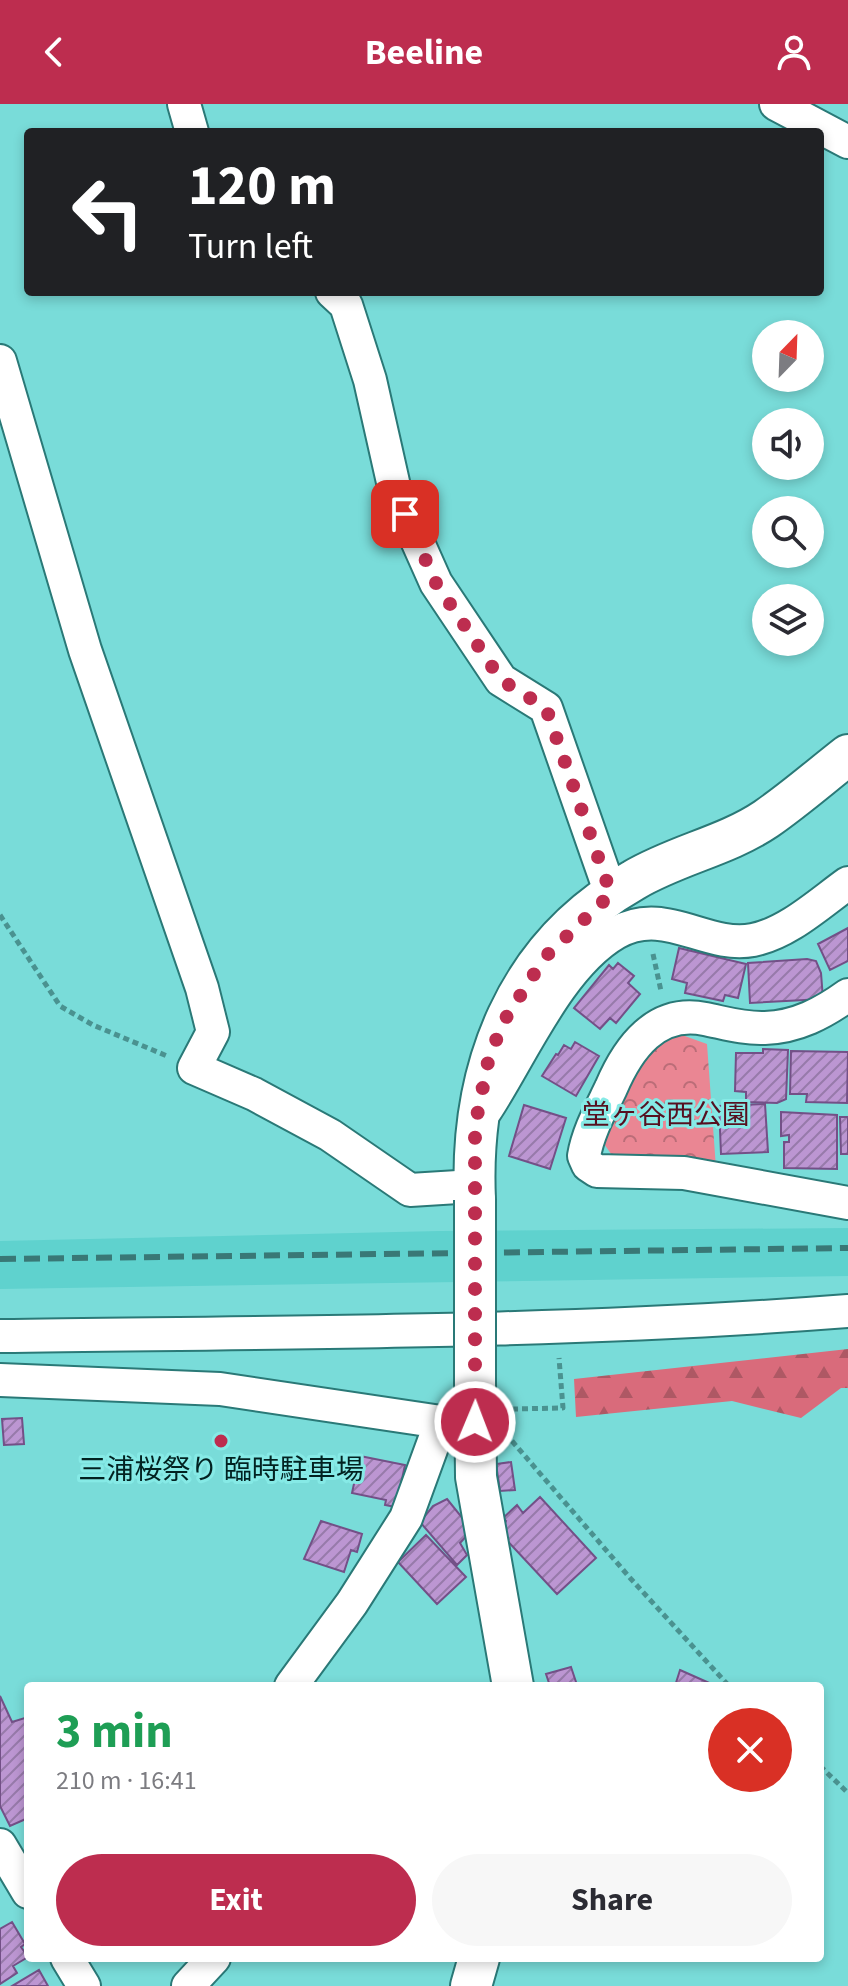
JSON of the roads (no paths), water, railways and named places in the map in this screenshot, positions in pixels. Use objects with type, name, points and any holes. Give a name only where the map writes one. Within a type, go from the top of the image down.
[{"type":"street","points":[[184,104],[191,128]]},
{"type":"street","points":[[776,104],[821,128]]},
{"type":"street","points":[[824,129],[848,142]]},
{"type":"street","points":[[336,296],[346,305],[370,380],[395,491],[436,583],[501,680],[546,708],[611,894]]},
{"type":"street","points":[[0,361],[85,650],[202,988],[213,1032],[194,1068],[254,1094],[330,1135],[410,1190],[474,1193]]},
{"type":"street","points":[[512,1682],[466,1409],[475,1126],[488,1062],[520,992],[545,957],[611,894],[636,878],[734,837],[766,819],[848,755]]},
{"type":"street","points":[[475,1126],[570,976],[604,942],[646,922],[668,923],[732,941],[754,940],[782,929],[848,883]]},
{"type":"street","points":[[848,995],[811,1018],[788,1026],[741,1028],[688,1016],[668,1020],[646,1033],[622,1062],[584,1156],[588,1165],[611,1173],[684,1173],[848,1203]]},
{"type":"street","points":[[0,1336],[718,1322],[848,1311]]},
{"type":"street","points":[[0,1380],[220,1389],[466,1409]]},
{"type":"street","points":[[294,1682],[352,1603],[406,1518],[466,1409]]},
{"type":"street","points":[[0,1845],[24,1885]]},
{"type":"street","points":[[69,1962],[84,1986]]},
{"type":"street","points":[[188,1986],[210,1962]]},
{"type":"street","points":[[471,1986],[478,1962]]},
{"type":"railway","points":[[0,1259],[848,1248]]},
{"type":"place","name":"三浦桜祭り 臨時駐車場","points":[[221,1441]]},
{"type":"park label","name":"堂ヶ谷西公園","points":[[666,1115]]}]
